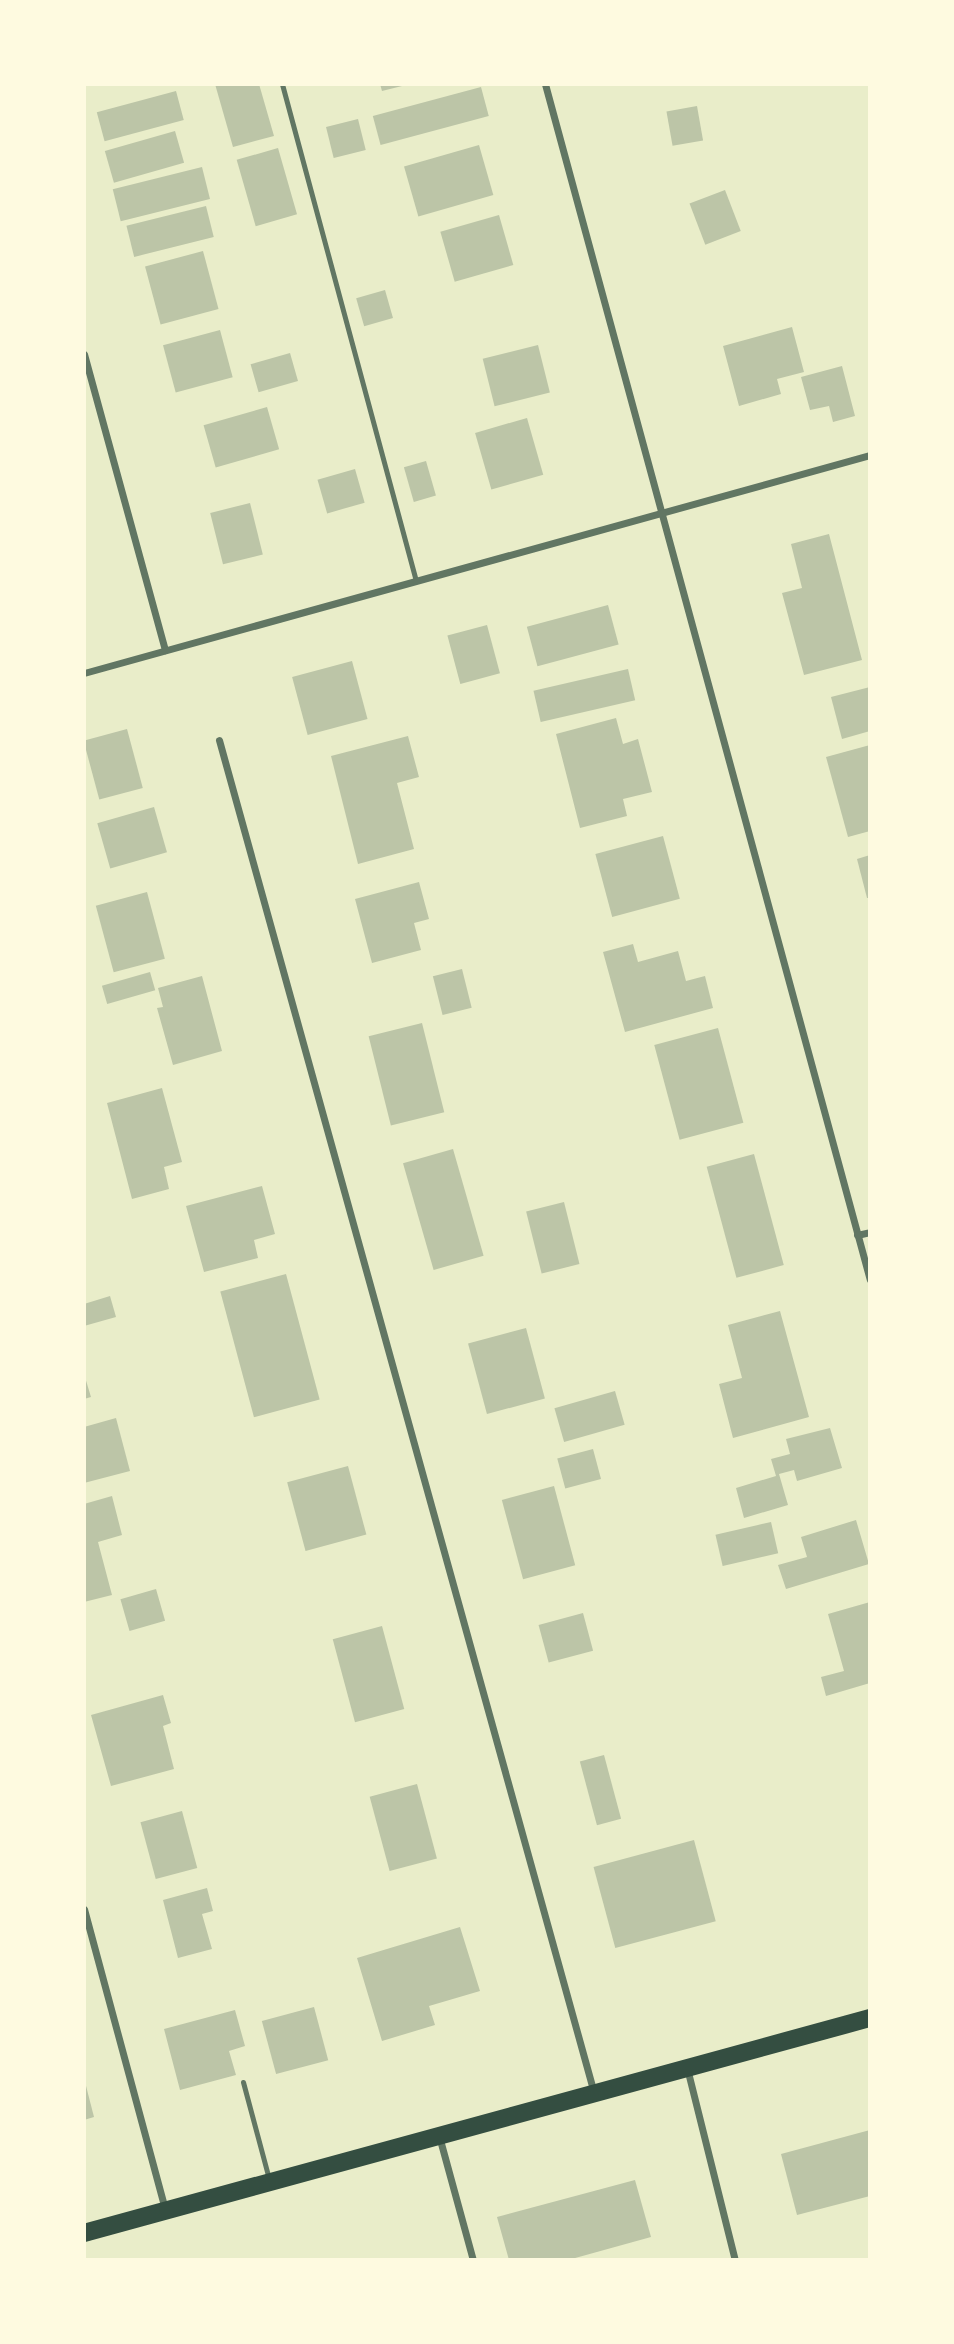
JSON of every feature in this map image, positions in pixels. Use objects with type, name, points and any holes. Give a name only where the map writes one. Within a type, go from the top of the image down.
[{"type":"main road","points":[[84,2233],[870,2018]]},
{"type":"street","points":[[544,84],[870,1280]]},
{"type":"street","points":[[84,354],[165,650]]},
{"type":"street","points":[[84,673],[870,455]]},
{"type":"street","points":[[219,740],[594,2094]]},
{"type":"street","points":[[857,1235],[870,1232]]},
{"type":"street","points":[[84,1909],[166,2210]]},
{"type":"street","points":[[687,2068],[735,2260]]},
{"type":"street","points":[[439,2136],[473,2260]]},
{"type":"lane","points":[[282,84],[416,581]]},
{"type":"lane","points":[[243,2082],[270,2182]]},
{"type":"building","points":[[215,84],[259,84],[274,136],[233,147]]},
{"type":"building","points":[[380,84],[406,84],[406,85],[382,91]]},
{"type":"building","points":[[481,87],[489,116],[381,145],[373,116]]},
{"type":"building","points":[[176,91],[184,120],[105,141],[97,112]]},
{"type":"building","points":[[697,106],[703,140],[673,146],[666,111]]},
{"type":"building","points":[[358,119],[366,150],[334,158],[326,127]]},
{"type":"building","points":[[175,131],[184,163],[114,183],[105,151]]},
{"type":"building","points":[[479,145],[493,195],[418,216],[404,166]]},
{"type":"building","points":[[278,148],[297,214],[256,226],[237,160]]},
{"type":"building","points":[[202,167],[210,199],[121,221],[113,189]]},
{"type":"building","points":[[725,190],[741,231],[705,245],[690,204]]},
{"type":"building","points":[[206,206],[214,237],[134,257],[126,226]]},
{"type":"building","points":[[499,215],[513,265],[455,282],[440,232]]},
{"type":"building","points":[[203,251],[219,309],[161,324],[145,267]]},
{"type":"building","points":[[385,290],[393,318],[364,326],[356,298]]},
{"type":"building","points":[[792,327],[804,372],[777,379],[781,394],[739,406],[723,346]]},
{"type":"building","points":[[220,330],[233,377],[176,393],[163,345]]},
{"type":"building","points":[[538,345],[550,393],[495,406],[483,359]]},
{"type":"building","points":[[290,353],[298,381],[259,392],[251,364]]},
{"type":"building","points":[[842,366],[855,416],[833,422],[829,406],[810,410],[801,377]]},
{"type":"building","points":[[267,407],[279,449],[216,467],[204,425]]},
{"type":"building","points":[[527,418],[543,475],[491,490],[475,433]]},
{"type":"building","points":[[426,461],[436,496],[414,502],[404,467]]},
{"type":"building","points":[[355,469],[365,503],[327,513],[318,480]]},
{"type":"building","points":[[250,503],[263,554],[223,564],[210,513]]},
{"type":"building","points":[[829,534],[862,660],[804,675],[782,593],[802,588],[791,544]]},
{"type":"building","points":[[608,605],[619,645],[537,666],[527,627]]},
{"type":"building","points":[[487,625],[500,673],[460,684],[447,636]]},
{"type":"building","points":[[352,661],[368,719],[308,735],[292,677]]},
{"type":"building","points":[[628,669],[635,700],[541,722],[533,691]]},
{"type":"building","points":[[870,687],[870,731],[842,739],[831,697]]},
{"type":"building","points":[[616,718],[623,744],[638,739],[652,792],[623,799],[627,816],[580,828],[556,734]]},
{"type":"building","points":[[127,729],[143,788],[99,800],[84,741]]},
{"type":"building","points":[[408,736],[419,777],[397,783],[414,849],[358,864],[331,756]]},
{"type":"building","points":[[870,745],[870,831],[848,837],[826,757]]},
{"type":"building","points":[[154,807],[167,852],[110,868],[97,823]]},
{"type":"building","points":[[663,836],[680,899],[612,917],[595,854]]},
{"type":"building","points":[[870,855],[870,898],[867,898],[857,859]]},
{"type":"building","points":[[419,882],[429,919],[414,923],[421,950],[372,963],[355,899]]},
{"type":"building","points":[[147,892],[165,959],[114,972],[96,906]]},
{"type":"building","points":[[633,944],[638,962],[678,951],[686,981],[705,976],[713,1008],[625,1032],[603,952]]},
{"type":"building","points":[[462,969],[472,1008],[443,1015],[433,976]]},
{"type":"building","points":[[150,972],[155,990],[107,1004],[102,986]]},
{"type":"building","points":[[202,976],[222,1051],[173,1065],[157,1008],[163,1007],[158,988]]},
{"type":"building","points":[[422,1023],[444,1112],[391,1126],[369,1036]]},
{"type":"building","points":[[718,1028],[743,1123],[680,1140],[654,1045]]},
{"type":"building","points":[[162,1088],[182,1162],[164,1167],[169,1189],[132,1199],[107,1103]]},
{"type":"building","points":[[453,1149],[484,1256],[434,1270],[403,1163]]},
{"type":"building","points":[[754,1154],[784,1265],[736,1278],[707,1167]]},
{"type":"building","points":[[262,1186],[275,1234],[254,1240],[258,1258],[204,1272],[186,1206]]},
{"type":"building","points":[[564,1202],[579,1264],[542,1274],[526,1211]]},
{"type":"building","points":[[286,1274],[320,1400],[254,1417],[220,1292]]},
{"type":"building","points":[[110,1296],[116,1317],[84,1326],[84,1304]]},
{"type":"building","points":[[780,1311],[809,1417],[733,1438],[719,1384],[742,1378],[728,1325]]},
{"type":"building","points":[[526,1328],[545,1399],[487,1414],[468,1344]]},
{"type":"building","points":[[84,1374],[91,1397],[84,1399]]},
{"type":"building","points":[[615,1391],[625,1425],[564,1442],[554,1408]]},
{"type":"building","points":[[116,1418],[130,1471],[84,1483],[84,1427]]},
{"type":"building","points":[[830,1428],[842,1468],[797,1481],[794,1470],[779,1474],[788,1505],[744,1518],[736,1488],[776,1476],[771,1459],[790,1454],[786,1439]]},
{"type":"building","points":[[593,1449],[601,1479],[565,1489],[557,1459]]},
{"type":"building","points":[[348,1466],[366,1535],[306,1551],[287,1482]]},
{"type":"building","points":[[554,1486],[575,1565],[523,1579],[502,1500]]},
{"type":"building","points":[[112,1496],[122,1535],[98,1542],[112,1595],[84,1602],[84,1504]]},
{"type":"building","points":[[856,1520],[869,1564],[786,1589],[778,1565],[807,1557],[801,1537]]},
{"type":"building","points":[[771,1522],[778,1553],[723,1566],[715,1535]]},
{"type":"building","points":[[156,1589],[165,1621],[130,1631],[120,1599]]},
{"type":"building","points":[[870,1602],[870,1683],[826,1696],[821,1677],[844,1671],[828,1614]]},
{"type":"building","points":[[583,1613],[593,1651],[549,1663],[539,1625]]},
{"type":"building","points":[[382,1626],[404,1709],[355,1722],[333,1639]]},
{"type":"building","points":[[163,1695],[171,1723],[163,1726],[174,1769],[111,1786],[91,1715]]},
{"type":"building","points":[[604,1755],[621,1819],[597,1825],[580,1761]]},
{"type":"building","points":[[417,1784],[437,1858],[390,1871],[370,1797]]},
{"type":"building","points":[[182,1811],[197,1868],[156,1879],[140,1822]]},
{"type":"building","points":[[694,1840],[716,1921],[615,1948],[594,1867]]},
{"type":"building","points":[[207,1888],[213,1911],[202,1914],[212,1949],[178,1958],[163,1900]]},
{"type":"building","points":[[460,1927],[480,1991],[429,2006],[435,2025],[382,2041],[357,1958]]},
{"type":"building","points":[[314,2007],[328,2060],[276,2074],[262,2021]]},
{"type":"building","points":[[235,2010],[245,2046],[229,2051],[236,2075],[180,2090],[164,2029]]},
{"type":"building","points":[[84,2083],[94,2117],[84,2120]]},
{"type":"building","points":[[870,2130],[870,2196],[797,2215],[781,2154]]},
{"type":"building","points":[[635,2180],[651,2237],[568,2260],[509,2260],[497,2217]]}]
